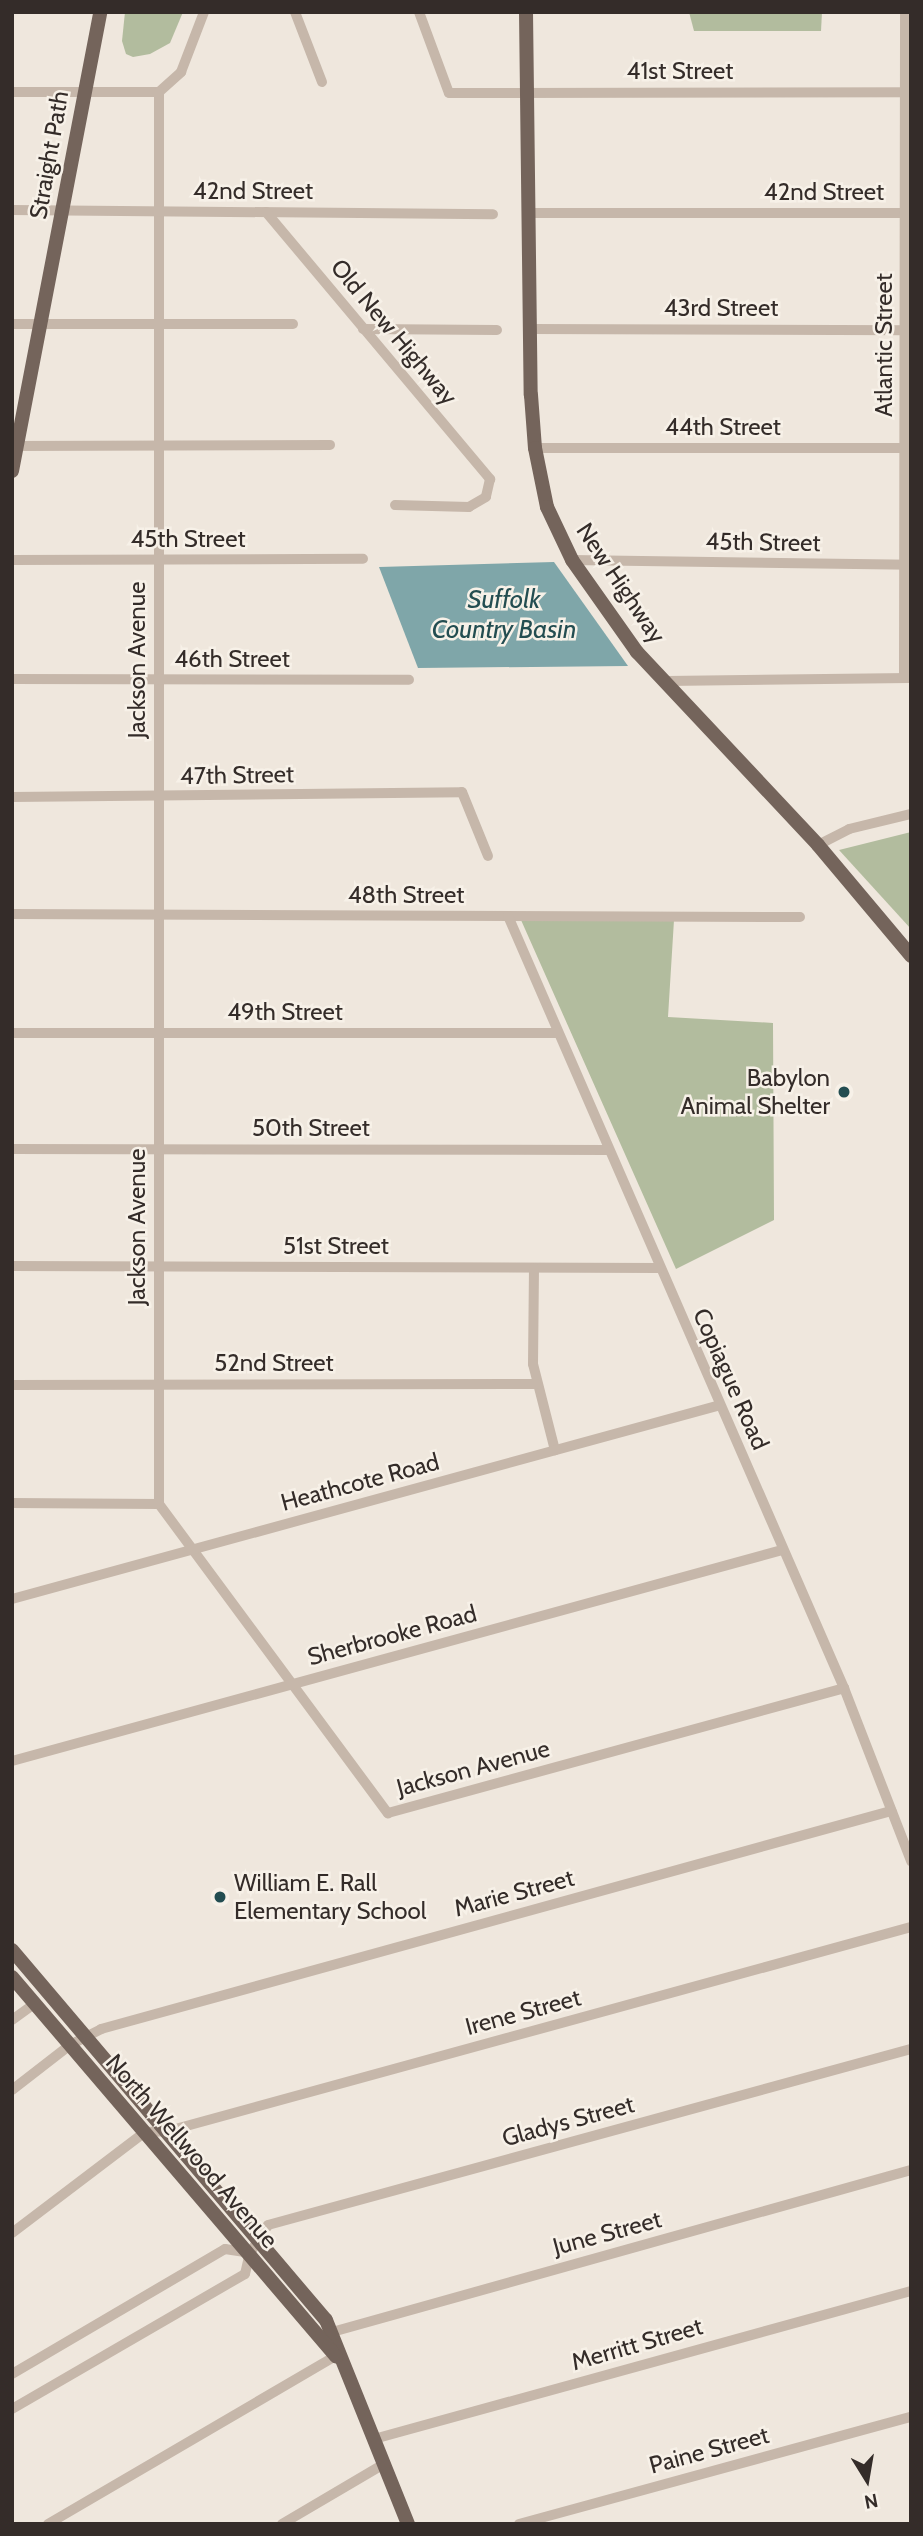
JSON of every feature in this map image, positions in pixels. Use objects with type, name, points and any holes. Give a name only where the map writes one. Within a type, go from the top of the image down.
[{"type":"main road","name":"Straight Path","points":[[12,471],[100,12]]},
{"type":"main road","name":"New Highway","points":[[526,12],[528,213],[535,448],[547,507],[572,560],[638,652],[818,845],[911,956]]},
{"type":"main road","name":"North Wellwood Avenue","points":[[12,1950],[260,2237],[332,2332],[337,2356],[408,2524]]},
{"type":"main road","name":"North Wellwood Avenue","points":[[12,1977],[250,2252],[316,2336],[337,2356]]},
{"type":"street","points":[[12,92],[159,92],[181,72],[204,12]]},
{"type":"street","points":[[295,12],[322,82]]},
{"type":"street","name":"41st Street","points":[[419,12],[449,93],[908,92]]},
{"type":"street","name":"Atlantic Street","points":[[905,12],[908,92],[907,678]]},
{"type":"street","name":"Jackson Avenue","points":[[159,92],[159,1504],[388,1813],[844,1688]]},
{"type":"street","name":"42nd Street","points":[[12,210],[493,214]]},
{"type":"street","name":"Old New Highway","points":[[266,212],[490,479],[486,497],[469,507],[395,505]]},
{"type":"street","name":"42nd Street","points":[[528,213],[908,212]]},
{"type":"street","points":[[12,324],[293,324]]},
{"type":"street","points":[[363,329],[497,330]]},
{"type":"street","name":"43rd Street","points":[[531,329],[908,330]]},
{"type":"street","points":[[15,446],[330,445]]},
{"type":"street","name":"44th Street","points":[[535,448],[908,448]]},
{"type":"street","name":"45th Street","points":[[12,560],[363,559]]},
{"type":"street","name":"45th Street","points":[[572,560],[907,565]]},
{"type":"street","points":[[667,681],[907,678]]},
{"type":"street","name":"46th Street","points":[[12,679],[409,680]]},
{"type":"street","name":"47th Street","points":[[12,797],[158,798],[463,792],[488,856]]},
{"type":"street","points":[[818,845],[849,829],[911,814]]},
{"type":"street","name":"48th Street","points":[[12,914],[800,917]]},
{"type":"street","name":"Copiague Road","points":[[508,916],[844,1688],[911,1861]]},
{"type":"street","name":"49th Street","points":[[12,1032],[557,1033]]},
{"type":"street","name":"50th Street","points":[[12,1149],[609,1150]]},
{"type":"street","name":"51st Street","points":[[12,1266],[659,1268]]},
{"type":"street","points":[[534,1268],[536,1384],[555,1450]]},
{"type":"street","name":"52nd Street","points":[[12,1385],[536,1384]]},
{"type":"street","name":"Heathcote Road","points":[[12,1599],[720,1405]]},
{"type":"street","points":[[12,1503],[159,1504]]},
{"type":"street","name":"Sherbrooke Road","points":[[12,1761],[782,1550]]},
{"type":"street","name":"Marie Street","points":[[12,2090],[70,2045],[86,2036],[173,2008],[891,1811]]},
{"type":"street","name":"Irene Street","points":[[145,2132],[168,2131],[911,1927]]},
{"type":"street","points":[[12,2020],[35,2003]]},
{"type":"street","name":"Gladys Street","points":[[12,2409],[245,2274],[250,2252],[272,2224],[911,2049]]},
{"type":"street","points":[[12,2233],[145,2132]]},
{"type":"street","name":"June Street","points":[[316,2336],[911,2170]]},
{"type":"street","points":[[12,2374],[225,2249],[250,2252]]},
{"type":"street","name":"Merritt Street","points":[[374,2439],[911,2291]]},
{"type":"street","points":[[48,2524],[337,2356]]},
{"type":"street","name":"Paine Street","points":[[519,2524],[911,2417]]},
{"type":"street","points":[[282,2524],[384,2464]]},
{"type":"green space","points":[[125,12],[183,12],[170,43],[150,54],[133,57],[126,54],[122,41]]},
{"type":"green space","points":[[689,12],[822,12],[821,31],[694,31]]},
{"type":"green space","points":[[911,832],[911,929],[839,850]]},
{"type":"green space","points":[[521,920],[674,920],[668,1017],[773,1023],[774,1220],[676,1269]]},
{"type":"water","name":"Suffolk Country Basin","points":[[554,562],[628,666],[418,668],[379,567]]},
{"type":"place","name":"Babylon Animal Shelter","points":[[844,1092]]},
{"type":"place","name":"William E. Rall Elementary School","points":[[220,1897]]}]
